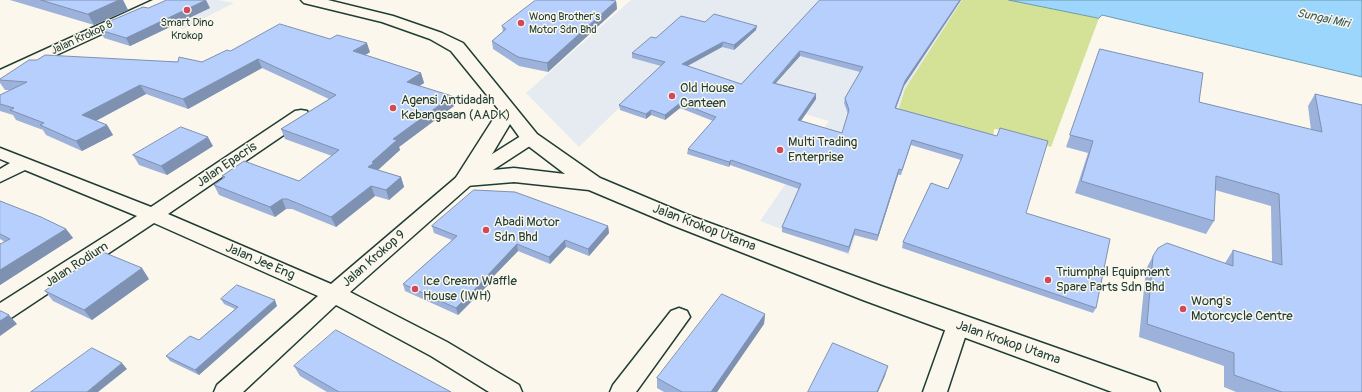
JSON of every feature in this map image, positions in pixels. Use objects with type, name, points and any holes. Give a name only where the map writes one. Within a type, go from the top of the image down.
[{"type":"street","name":"Jalan Krokop 8","points":[[0,76],[164,0]]},
{"type":"street","name":"Jalan Krokop Utama","points":[[309,0],[387,19],[436,36],[457,47],[530,138],[592,183],[673,217],[958,325],[1146,392]]},
{"type":"street","points":[[466,179],[509,110]]},
{"type":"street","name":"Jalan Epacris","points":[[153,215],[301,115]]},
{"type":"street","name":"Jalan Krokop 9","points":[[226,392],[334,294],[466,179],[530,138]]},
{"type":"street","name":"Jalan Jee Eng","points":[[0,153],[153,215],[334,294],[439,350],[510,392]]},
{"type":"street","points":[[0,176],[24,163]]},
{"type":"street","points":[[466,179],[514,175],[592,183]]},
{"type":"street","name":"Jalan Rodium","points":[[0,314],[153,215]]},
{"type":"street","points":[[622,392],[679,318]]},
{"type":"street","points":[[935,392],[958,325]]},
{"type":"shaded area","name":"Smart Dino Krokop","points":[[176,0],[219,0],[234,3],[183,29],[140,17]]},
{"type":"shaded area","points":[[631,0],[962,0],[905,89],[849,255],[760,221],[829,121],[736,94],[665,63],[579,147],[526,93]]},
{"type":"green space","points":[[962,0],[1009,0],[1099,18],[1051,147],[1003,130],[994,129],[993,139],[897,114],[905,89]]},
{"type":"water","name":"Sungai Miri","points":[[1009,0],[1362,0],[1362,77],[1102,15],[1099,18]]},
{"type":"building","points":[[41,0],[119,0],[88,14]]},
{"type":"building","points":[[167,0],[206,0],[126,38],[100,30],[113,24],[108,22],[143,7],[148,8]]},
{"type":"building","points":[[536,0],[616,1],[547,63],[518,57],[492,41],[506,29],[502,26]]},
{"type":"building","points":[[820,0],[960,0],[905,81],[895,108],[997,136],[1000,128],[1048,141],[1026,213],[1110,239],[1096,308],[903,242],[931,183],[948,189],[963,155],[912,140],[902,170],[899,169],[878,235],[855,229],[849,247],[782,227],[801,184],[731,160],[729,162],[688,149],[716,117],[680,103],[665,115],[651,110],[646,114],[619,105],[665,62],[632,53],[651,37],[656,38],[681,16],[705,22],[714,14],[757,26],[734,45],[723,42],[682,64],[741,84]],"holes":[[[800,51],[863,67],[845,98],[849,110],[842,133],[798,120],[816,94],[773,83]]]},
{"type":"building","points":[[280,24],[330,39],[337,35],[367,43],[353,51],[421,73],[407,82],[452,96],[393,139],[397,140],[368,167],[401,177],[386,190],[371,186],[331,217],[287,199],[282,199],[270,207],[214,185],[225,177],[222,176],[244,161],[299,181],[339,150],[281,129],[336,95],[258,59],[183,99],[140,85],[82,115],[107,125],[76,141],[40,125],[44,123],[10,110],[14,108],[0,104],[0,95],[27,82],[0,79],[29,60],[37,60],[45,55],[178,62],[179,57],[202,62],[227,50],[230,51]]},
{"type":"building","points":[[1100,49],[1203,73],[1199,102],[1322,132],[1315,94],[1362,105],[1362,392],[1282,392],[1234,375],[1234,353],[1147,324],[1153,256],[1158,248],[1167,243],[1233,266],[1233,250],[1282,265],[1279,194],[1216,176],[1214,221],[1081,181],[1093,141],[1070,135]]},
{"type":"building","points":[[181,127],[208,137],[161,166],[133,155]]},
{"type":"building","points":[[474,190],[515,192],[608,226],[588,249],[565,240],[549,257],[517,244],[456,308],[403,284],[457,236],[432,226]]},
{"type":"building","points":[[0,201],[41,217],[66,229],[0,270],[0,244],[10,239],[0,234]]},
{"type":"building","points":[[103,252],[142,268],[84,310],[45,291]]},
{"type":"building","points":[[237,285],[275,300],[195,370],[166,356],[190,336],[199,340],[238,307],[221,299]]},
{"type":"building","points":[[722,294],[765,314],[711,392],[682,392],[657,378]]},
{"type":"building","points":[[0,311],[9,315],[0,321]]},
{"type":"building","points":[[336,330],[451,392],[339,392],[294,366]]},
{"type":"building","points":[[833,343],[888,366],[877,392],[808,392]]},
{"type":"building","points":[[92,348],[122,363],[87,392],[31,392]]},
{"type":"place","name":"Smart Dino Krokop","points":[[187,10]]},
{"type":"place","name":"Wong Brother's Motor Sdn Bhd","points":[[521,23]]},
{"type":"place","name":"Old House Canteen","points":[[672,96]]},
{"type":"place","name":"Agensi Antidadah Kebangsaan (AADK)","points":[[393,108]]},
{"type":"place","name":"Multi Trading Enterprise","points":[[780,150]]},
{"type":"place","name":"Abadi Motor Sdn Bhd","points":[[486,230]]},
{"type":"place","name":"Triumphal Equipment Spare Parts Sdn Bhd","points":[[1048,280]]},
{"type":"place","name":"Ice Cream Waffle House (IWH)","points":[[415,289]]},
{"type":"place","name":"Wong's Motorcycle Centre","points":[[1183,309]]}]
